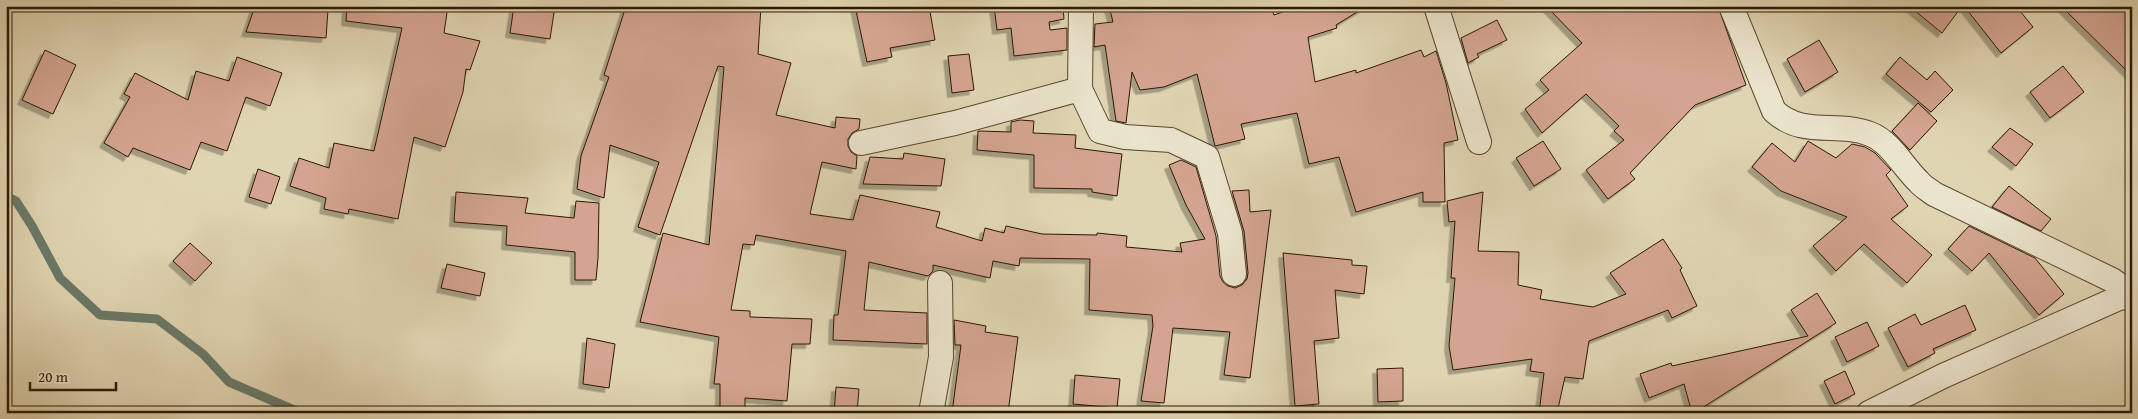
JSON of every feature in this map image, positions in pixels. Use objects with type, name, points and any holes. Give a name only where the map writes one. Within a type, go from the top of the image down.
[{"type":"street","points":[[1081,6],[1080,89],[1100,131],[1126,137],[1171,140],[1207,157],[1230,233],[1234,274]]},
{"type":"street","points":[[1436,6],[1479,142]]},
{"type":"street","points":[[1731,6],[1774,111],[1785,121],[1800,126],[1854,130],[1870,134],[1884,142],[1918,182],[1934,194],[2112,280],[2132,296]]},
{"type":"street","points":[[861,143],[955,123],[1080,89]]},
{"type":"street","points":[[931,413],[941,357],[940,283]]},
{"type":"street","points":[[1869,413],[1943,376],[2121,297],[2132,296]]},
{"type":"building","points":[[255,6],[291,6],[328,10],[326,38],[246,32]]},
{"type":"building","points":[[347,6],[448,6],[444,33],[480,41],[470,70],[466,69],[463,92],[445,147],[414,137],[398,219],[349,209],[348,214],[324,209],[326,198],[290,186],[299,158],[329,168],[334,143],[374,151],[402,28],[346,21]]},
{"type":"building","points":[[514,6],[555,6],[550,39],[510,33]]},
{"type":"building","points":[[626,6],[761,6],[758,54],[791,63],[776,115],[835,128],[836,117],[860,119],[859,129],[852,133],[848,139],[848,146],[851,152],[857,156],[856,169],[822,162],[810,214],[853,220],[860,195],[940,212],[936,227],[982,241],[985,228],[1004,233],[1006,226],[1042,234],[1097,235],[1097,233],[1127,236],[1126,247],[1182,252],[1180,243],[1205,239],[1186,205],[1169,165],[1181,160],[1196,167],[1216,236],[1220,276],[1228,286],[1235,288],[1242,285],[1247,279],[1248,273],[1244,231],[1232,191],[1249,190],[1250,212],[1271,210],[1250,378],[1224,375],[1230,332],[1173,328],[1164,403],[1141,401],[1153,326],[1152,315],[1089,310],[1090,259],[1020,258],[1019,266],[993,261],[990,278],[933,265],[933,271],[928,276],[869,262],[864,310],[927,313],[927,344],[833,340],[834,315],[838,315],[846,251],[756,235],[754,245],[743,244],[731,310],[750,311],[750,317],[812,319],[810,344],[792,344],[787,401],[745,398],[745,413],[720,413],[720,384],[714,384],[719,337],[640,322],[663,233],[709,245],[724,67],[718,66],[660,235],[638,227],[659,162],[610,145],[604,198],[577,189],[581,156],[609,77],[604,75]]},
{"type":"building","points":[[855,6],[929,6],[935,40],[890,48],[892,57],[867,62]]},
{"type":"building","points":[[994,6],[1063,6],[1064,19],[1049,22],[1050,30],[1067,28],[1067,50],[1014,56],[1011,28],[997,30]]},
{"type":"building","points":[[1109,6],[1271,6],[1274,15],[1300,6],[1367,6],[1336,25],[1337,28],[1308,37],[1315,82],[1356,70],[1356,73],[1421,50],[1424,57],[1436,51],[1446,83],[1458,140],[1444,143],[1445,202],[1423,202],[1423,192],[1356,212],[1339,157],[1309,164],[1297,113],[1241,124],[1245,139],[1215,146],[1197,74],[1164,87],[1140,90],[1132,72],[1126,123],[1116,121],[1105,45],[1094,47],[1095,24],[1113,22]]},
{"type":"building","points":[[1546,6],[1718,6],[1746,85],[1695,105],[1630,173],[1635,179],[1608,199],[1586,170],[1624,140],[1614,131],[1619,126],[1586,94],[1542,133],[1525,109],[1549,90],[1540,80],[1582,43]]},
{"type":"building","points":[[1909,6],[1962,6],[1942,33]]},
{"type":"building","points":[[1964,6],[2016,6],[2033,27],[2001,53]]},
{"type":"building","points":[[2061,6],[2132,6],[2132,76]]},
{"type":"building","points":[[1497,20],[1507,40],[1477,54],[1479,57],[1468,63],[1461,38]]},
{"type":"building","points":[[1819,40],[1838,72],[1805,92],[1787,59]]},
{"type":"building","points":[[45,50],[76,65],[53,114],[22,100]]},
{"type":"building","points":[[969,54],[974,90],[952,93],[948,56]]},
{"type":"building","points":[[237,57],[282,73],[270,106],[246,97],[227,151],[201,142],[190,170],[133,148],[128,157],[104,143],[130,97],[124,94],[135,73],[188,100],[196,71],[229,81]]},
{"type":"building","points":[[1900,57],[1927,80],[1935,71],[1953,90],[1931,112],[1886,74]]},
{"type":"building","points":[[2063,66],[2084,92],[2050,118],[2030,92]]},
{"type":"building","points":[[1918,103],[1937,121],[1910,150],[1892,131]]},
{"type":"building","points":[[1020,120],[1034,121],[1033,133],[1076,135],[1075,148],[1122,154],[1117,196],[1092,192],[1092,189],[1034,188],[1034,155],[977,150],[978,131],[1011,132],[1011,122]]},
{"type":"building","points":[[2010,128],[2033,144],[2016,166],[1992,147]]},
{"type":"building","points":[[1543,141],[1561,169],[1534,186],[1516,158]]},
{"type":"building","points":[[1808,141],[1836,158],[1852,144],[1865,147],[1875,153],[1891,170],[1886,175],[1908,206],[1891,219],[1932,255],[1907,283],[1864,244],[1836,271],[1813,246],[1847,217],[1781,191],[1752,167],[1772,143],[1795,162]]},
{"type":"building","points":[[904,153],[945,159],[941,186],[863,184],[870,157],[903,159]]},
{"type":"building","points":[[258,169],[280,177],[271,204],[249,197]]},
{"type":"building","points":[[2009,186],[2051,219],[2041,231],[1992,207]]},
{"type":"building","points":[[456,192],[528,198],[525,213],[574,218],[576,201],[599,203],[596,280],[575,280],[575,252],[506,245],[507,226],[454,222]]},
{"type":"building","points":[[1483,192],[1478,251],[1519,252],[1518,285],[1542,290],[1540,299],[1593,307],[1626,294],[1610,273],[1663,239],[1682,268],[1680,270],[1697,306],[1672,318],[1668,310],[1589,341],[1583,379],[1565,377],[1557,413],[1539,413],[1544,373],[1530,371],[1532,359],[1453,370],[1449,346],[1455,278],[1451,278],[1455,221],[1449,222],[1447,201]]},
{"type":"building","points":[[1969,226],[2035,258],[2064,294],[2039,315],[1989,253],[1972,271],[1948,249]]},
{"type":"building","points":[[190,243],[212,263],[195,281],[173,261]]},
{"type":"building","points":[[1283,253],[1352,260],[1352,265],[1367,266],[1364,294],[1335,290],[1339,338],[1314,341],[1319,404],[1295,406]]},
{"type":"building","points":[[447,264],[485,273],[480,296],[441,288]]},
{"type":"building","points":[[1817,293],[1836,323],[1694,413],[1692,413],[1684,384],[1649,398],[1640,374],[1671,363],[1672,366],[1808,336],[1791,310]]},
{"type":"building","points":[[1965,305],[1976,330],[1933,349],[1935,353],[1908,367],[1888,328],[1915,314],[1921,325]]},
{"type":"building","points":[[954,320],[986,326],[985,332],[1018,337],[1008,413],[952,413],[961,345],[955,345]]},
{"type":"building","points":[[1867,322],[1879,346],[1847,362],[1835,337]]},
{"type":"building","points":[[587,338],[615,344],[609,388],[583,384]]},
{"type":"building","points":[[1403,368],[1403,401],[1378,402],[1377,369]]},
{"type":"building","points":[[1845,371],[1855,394],[1835,404],[1824,381]]},
{"type":"building","points":[[1075,375],[1120,379],[1117,408],[1073,404]]},
{"type":"building","points":[[836,387],[859,389],[857,413],[834,413]]},
{"type":"waterway","points":[[6,196],[16,201],[60,278],[100,315],[157,319],[203,354],[229,382],[301,413]]}]
